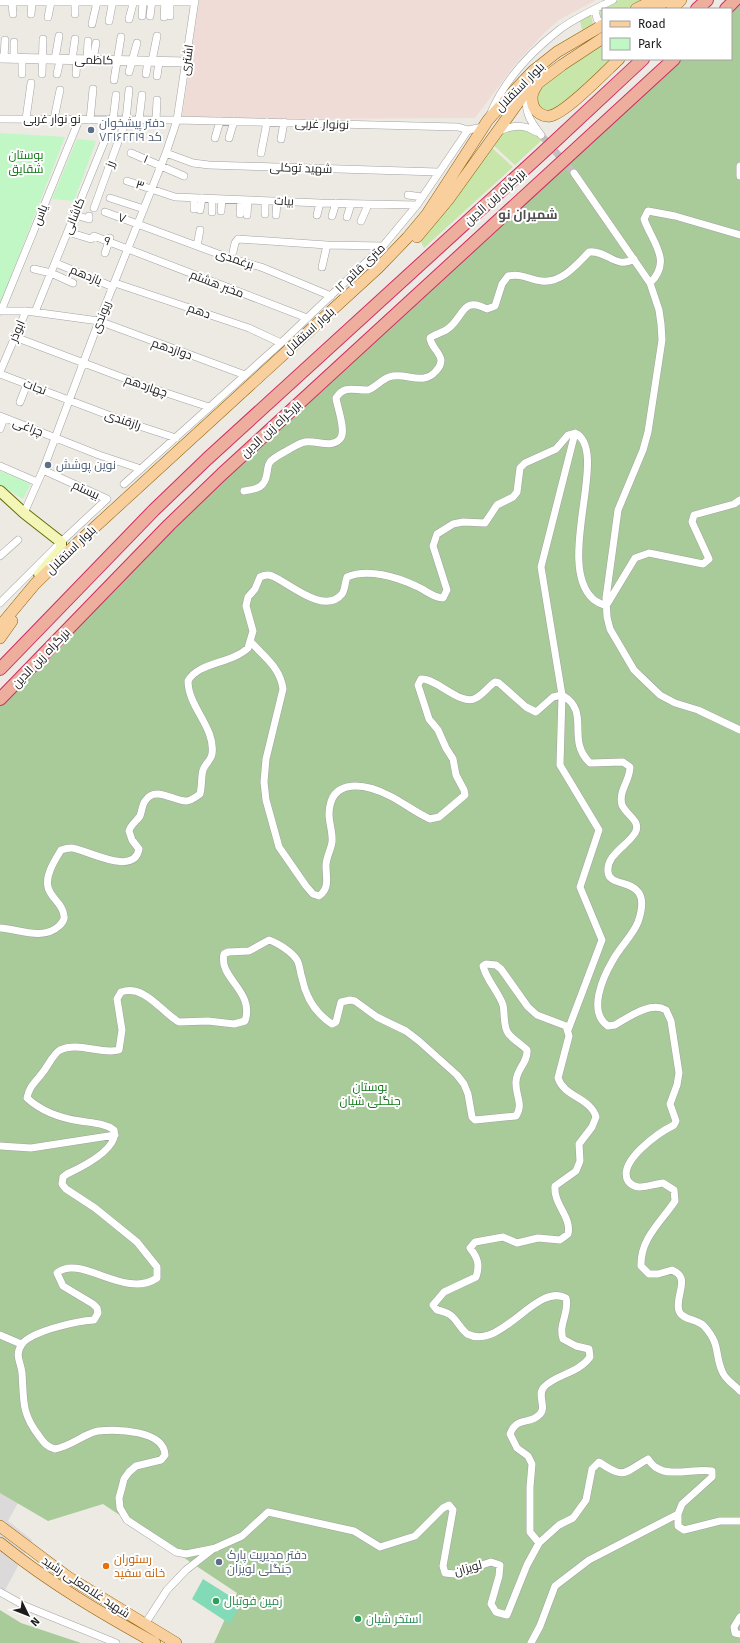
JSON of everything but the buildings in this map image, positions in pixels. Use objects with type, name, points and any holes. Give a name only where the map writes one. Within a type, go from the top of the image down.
[{"type":"highway","points":[[698,8],[707,0]]},
{"type":"highway","points":[[727,8],[735,0]]},
{"type":"highway","name":"بزرگراه زین الدین","points":[[0,669],[154,510],[206,459],[539,156],[642,60]]},
{"type":"highway","name":"بزرگراه زین الدین","points":[[0,699],[169,525],[222,474],[673,60]]},
{"type":"main road","points":[[638,8],[654,0]]},
{"type":"main road","points":[[654,8],[668,0]]},
{"type":"main road","points":[[673,8],[681,0]]},
{"type":"main road","name":"بلوار استقلال","points":[[0,638],[38,590],[79,549],[410,244],[458,178],[474,142],[485,123],[533,71],[557,52],[602,26]]},
{"type":"main road","name":"بلوار استقلال","points":[[0,626],[15,607],[72,548],[378,268],[407,238],[499,131],[511,111],[527,92],[575,56],[602,39]]},
{"type":"main road","points":[[569,45],[576,46],[579,49],[575,56]]},
{"type":"main road","points":[[541,81],[535,89],[532,100],[534,109],[540,114],[549,116],[559,112],[575,99],[618,60]]},
{"type":"main road","points":[[0,492],[61,542],[61,549],[29,586],[15,607]]},
{"type":"main road","name":"شهید غلامعلی رشید","points":[[0,1526],[68,1577],[176,1643]]},
{"type":"main road","name":"شهید غلامعلی رشید","points":[[0,1543],[61,1588],[99,1612],[154,1643]]},
{"type":"street","points":[[474,142],[468,130],[485,123],[506,85],[533,53],[561,29],[613,0]]},
{"type":"street","points":[[46,1],[48,17]]},
{"type":"street","points":[[75,14],[79,1]]},
{"type":"street","points":[[108,21],[112,1]]},
{"type":"street","points":[[129,19],[134,1]]},
{"type":"street","points":[[150,16],[152,1]]},
{"type":"street","points":[[12,14],[7,2],[195,1]]},
{"type":"street","name":"اشتری","points":[[177,120],[187,62],[195,1]]},
{"type":"street","points":[[31,14],[34,2]]},
{"type":"street","points":[[92,24],[97,2]]},
{"type":"street","points":[[142,16],[143,2]]},
{"type":"street","points":[[167,16],[170,2]]},
{"type":"street","points":[[595,10],[597,19],[602,24]]},
{"type":"street","points":[[57,74],[59,36]]},
{"type":"street","points":[[146,74],[153,61],[157,36]]},
{"type":"street","points":[[114,80],[121,37]]},
{"type":"street","points":[[42,74],[43,39]]},
{"type":"street","points":[[75,39],[76,74]]},
{"type":"street","points":[[2,58],[5,40]]},
{"type":"street","points":[[14,42],[22,74]]},
{"type":"street","points":[[90,60],[92,42]]},
{"type":"street","points":[[129,72],[137,43]]},
{"type":"street","name":"کاظمی","points":[[2,58],[187,62]]},
{"type":"street","points":[[153,61],[157,76]]},
{"type":"street","points":[[26,119],[31,83]]},
{"type":"street","points":[[90,120],[93,89]]},
{"type":"street","points":[[54,120],[60,90]]},
{"type":"street","points":[[126,120],[129,90]]},
{"type":"street","points":[[499,131],[507,127],[521,126],[532,129],[540,135],[528,116],[526,108],[527,92]]},
{"type":"street","points":[[139,120],[142,94]]},
{"type":"street","name":"کاشانی","points":[[35,312],[113,120],[116,95]]},
{"type":"street","points":[[156,120],[157,100]]},
{"type":"street","name":"نو نوار غربی","points":[[0,119],[177,120]]},
{"type":"street","name":"یاس","points":[[0,311],[79,120]]},
{"type":"street","name":"رز","points":[[94,208],[126,120]]},
{"type":"street","name":"نونوار غربی","points":[[177,120],[458,127],[468,130]]},
{"type":"street","name":"ریوندی","points":[[24,513],[43,470],[127,249],[162,165],[177,120]]},
{"type":"street","points":[[215,138],[220,121]]},
{"type":"street","points":[[228,138],[234,122]]},
{"type":"street","points":[[261,153],[266,122]]},
{"type":"street","points":[[281,139],[284,122]]},
{"type":"street","name":"۱۲ متری قائم","points":[[124,484],[281,342],[383,246],[417,205],[468,130]]},
{"type":"street","name":"۱","points":[[131,153],[162,165],[184,176]]},
{"type":"street","name":"شهید توکلی","points":[[166,153],[193,163],[209,165],[438,172]]},
{"type":"street","points":[[740,166],[740,176]]},
{"type":"street","points":[[574,172],[650,283],[659,310],[662,340],[648,432],[643,450],[618,510],[607,588],[606,606],[610,629],[630,665],[646,683],[660,695],[675,704],[698,710],[740,730]]},
{"type":"street","name":"۳","points":[[127,181],[152,188]]},
{"type":"street","name":"بیات","points":[[152,188],[175,197],[368,205],[417,205]]},
{"type":"street","points":[[408,195],[422,197]]},
{"type":"street","points":[[110,198],[144,209]]},
{"type":"street","points":[[194,198],[197,209],[202,198]]},
{"type":"street","points":[[212,199],[212,212]]},
{"type":"street","points":[[221,211],[222,199]]},
{"type":"street","points":[[244,200],[244,214]]},
{"type":"street","points":[[265,201],[265,214]]},
{"type":"street","points":[[276,215],[277,201]]},
{"type":"street","points":[[317,215],[320,203]]},
{"type":"street","points":[[332,216],[336,203]]},
{"type":"street","points":[[347,217],[351,204]]},
{"type":"street","points":[[361,220],[368,205]]},
{"type":"street","points":[[650,283],[658,273],[661,260],[644,218],[648,211],[675,216],[740,235]]},
{"type":"street","name":"۷","points":[[105,212],[138,224]]},
{"type":"street","points":[[75,215],[88,219],[89,216]]},
{"type":"street","name":"برغمدی","points":[[138,224],[288,277],[331,296]]},
{"type":"street","points":[[197,246],[200,230]]},
{"type":"street","name":"۹","points":[[68,232],[91,239],[94,236],[109,239],[127,249]]},
{"type":"street","points":[[105,253],[109,239]]},
{"type":"street","name":"برغمدی","points":[[233,252],[235,243],[238,239],[327,245],[383,246]]},
{"type":"street","points":[[322,268],[327,245]]},
{"type":"street","name":"مخبر هشتم","points":[[127,249],[307,318]]},
{"type":"street","points":[[244,492],[259,489],[263,486],[268,466],[272,460],[298,445],[310,442],[327,444],[336,442],[341,438],[343,433],[342,424],[337,409],[336,398],[341,391],[354,388],[368,390],[390,377],[398,376],[421,379],[430,377],[440,365],[441,359],[431,345],[430,338],[435,334],[448,330],[462,309],[471,305],[480,305],[487,309],[495,306],[502,284],[508,276],[518,274],[542,281],[552,280],[564,275],[576,267],[589,252],[597,252],[616,262],[627,264],[634,259]]},
{"type":"street","name":"یازدهم","points":[[58,264],[114,285]]},
{"type":"street","points":[[34,269],[73,283]]},
{"type":"street","name":"دهم","points":[[114,285],[244,326],[281,342]]},
{"type":"street","name":"دوازدهم","points":[[0,311],[26,311],[99,321],[245,375]]},
{"type":"street","name":"ابوذر","points":[[0,373],[26,311]]},
{"type":"street","name":"چهاردهم","points":[[15,337],[142,385],[209,407]]},
{"type":"street","name":"نجات","points":[[0,373],[69,400]]},
{"type":"street","points":[[20,402],[27,384]]},
{"type":"street","name":"رازقندی","points":[[69,400],[124,421],[176,438]]},
{"type":"street","points":[[0,429],[2,417]]},
{"type":"street","name":"چراغی","points":[[2,417],[141,469]]},
{"type":"street","points":[[0,928],[43,934],[55,929],[63,922],[65,916],[62,907],[52,895],[48,887],[48,880],[52,867],[62,850],[72,848],[114,861],[130,859],[136,856],[139,849],[129,831],[140,815],[145,800],[158,793],[178,800],[188,801],[200,794],[203,771],[212,754],[212,747],[207,728],[196,706],[188,686],[188,681],[201,669],[231,659],[243,652],[251,642],[252,624],[246,606],[248,597],[255,589],[258,580],[266,575],[272,575],[301,594],[326,601],[335,599],[342,594],[347,577],[354,574],[385,576],[400,579],[417,586],[437,598],[444,598],[447,590],[433,546],[437,534],[453,524],[463,522],[485,523],[497,505],[513,497],[517,492],[520,468],[525,463],[556,449],[568,435],[575,433],[580,435],[588,457],[588,471],[579,531],[580,569],[583,582],[593,599],[606,606]]},
{"type":"street","points":[[568,1030],[602,940],[580,887],[599,830],[560,765],[562,696],[541,567],[575,433]]},
{"type":"street","points":[[0,466],[38,482]]},
{"type":"street","name":"بیستم","points":[[43,470],[107,499],[61,542]]},
{"type":"street","points":[[606,606],[635,558],[649,553],[703,564],[709,559],[692,522],[694,515],[734,504],[740,500]]},
{"type":"street","points":[[0,556],[18,540]]},
{"type":"street","points":[[0,603],[61,542]]},
{"type":"street","points":[[0,544],[7,550]]},
{"type":"street","points":[[251,642],[277,669],[282,680],[283,688],[266,759],[264,782],[270,817],[279,847],[306,886],[313,894],[319,896],[325,892],[327,883],[326,865],[332,841],[329,814],[335,796],[343,788],[351,785],[360,786],[389,795],[430,819],[438,817],[465,795],[464,790],[456,776],[453,759],[438,730],[426,713],[418,680],[425,679],[431,681],[462,698],[472,700],[495,682],[499,683],[530,711],[536,712],[553,697],[562,696],[572,704],[578,714],[578,744],[585,758],[590,763],[623,762],[630,767],[630,774],[621,798],[623,807],[634,820],[637,827],[635,833],[621,846],[611,860],[607,871],[608,876],[614,882],[630,884],[639,891],[641,911],[637,923],[612,961],[605,977],[598,996],[598,1012],[602,1022],[608,1026],[615,1025],[647,1009],[660,1006],[666,1010],[671,1021],[679,1073],[678,1084],[670,1104],[676,1121],[674,1125],[649,1140],[640,1149],[627,1172],[628,1180],[637,1187],[663,1183],[674,1190],[676,1196],[675,1201],[647,1239],[642,1252],[641,1266],[649,1274],[658,1274],[672,1270],[681,1276],[682,1286],[678,1300],[679,1312],[683,1316],[697,1320],[705,1327],[717,1346],[722,1372],[740,1391]]},
{"type":"street","points":[[216,1548],[186,1554],[176,1552],[127,1520],[119,1503],[124,1479],[136,1466],[161,1460],[165,1455],[163,1447],[152,1437],[134,1432],[98,1431],[60,1448],[51,1448],[45,1444],[27,1419],[23,1408],[22,1373],[17,1357],[22,1344],[29,1337],[96,1318],[98,1311],[93,1304],[60,1282],[57,1273],[62,1269],[70,1268],[86,1271],[125,1283],[146,1284],[157,1278],[157,1267],[137,1242],[95,1208],[66,1189],[61,1181],[67,1174],[99,1156],[107,1148],[115,1135],[114,1130],[108,1125],[66,1119],[43,1111],[26,1098],[28,1090],[60,1050],[70,1048],[108,1052],[119,1050],[122,1030],[117,999],[121,992],[129,990],[144,994],[179,1022],[208,1021],[234,1024],[245,1021],[247,1011],[246,1001],[224,966],[224,954],[228,952],[249,952],[265,941],[275,942],[297,960],[306,994],[315,1010],[326,1021],[332,1024],[336,1022],[342,1002],[350,1000],[355,1001],[377,1017],[406,1031],[419,1041],[464,1084],[468,1094],[472,1117],[475,1120],[516,1116],[520,1101],[515,1084],[516,1076],[527,1056],[527,1050],[509,1034],[506,1029],[503,1006],[498,994],[487,979],[483,966],[491,964],[501,969],[528,1007],[537,1014],[561,1023],[566,1026],[568,1030],[569,1036],[558,1078],[564,1089],[592,1108],[596,1116],[592,1127],[581,1139],[579,1144],[580,1161],[576,1171],[555,1186],[557,1203],[568,1222],[568,1234],[560,1240],[538,1238],[517,1243],[503,1237],[474,1242],[470,1248],[478,1260],[479,1269],[476,1277],[444,1292],[433,1305],[437,1310],[444,1311],[456,1318],[467,1334],[478,1336],[506,1327],[532,1305],[541,1300],[562,1296],[566,1298],[567,1306],[561,1324],[563,1339],[576,1346],[589,1349],[590,1357],[588,1360],[570,1374],[555,1379],[543,1388],[540,1394],[543,1409],[538,1417],[518,1423],[513,1427],[510,1434],[517,1448],[528,1456],[532,1464],[530,1487],[530,1532],[539,1543]]},
{"type":"street","points":[[0,1146],[32,1148],[115,1135]]},
{"type":"street","points":[[0,1335],[22,1344]]},
{"type":"street","name":"لویزان","points":[[145,1624],[166,1590],[186,1570],[216,1548],[242,1536],[268,1512],[354,1531],[380,1546],[415,1536],[443,1508],[449,1505],[453,1510],[443,1566],[444,1573],[454,1574],[491,1562],[500,1565],[499,1576],[491,1604],[496,1612],[507,1616],[527,1565],[539,1543],[558,1525],[573,1518],[586,1500],[592,1469],[599,1462],[615,1473],[629,1472],[648,1459],[657,1469],[673,1472],[701,1469],[712,1471],[712,1477],[682,1504],[678,1514]]},
{"type":"street","points":[[531,1643],[540,1626],[555,1586],[589,1560],[678,1514],[678,1526],[684,1530],[720,1521],[740,1521]]},
{"type":"street","points":[[0,1592],[25,1606],[116,1643]]},
{"type":"street","points":[[740,1617],[734,1627],[735,1634],[740,1634]]},
{"type":"shaded area","points":[[199,0],[596,0],[559,20],[546,31],[517,62],[475,118],[182,118]]},
{"type":"shaded area","points":[[0,1486],[19,1501],[8,1521],[32,1540],[3,1594],[0,1592]]},
{"type":"green space","points":[[619,0],[645,0],[627,8],[604,8]]},
{"type":"green space","name":"بوستان جنگلی شیان","points":[[740,0],[740,1643],[214,1643],[237,1593],[103,1504],[48,1521],[0,1493],[0,694],[219,476],[674,60],[732,60],[732,8]]},
{"type":"green space","points":[[602,9],[602,18],[600,16],[600,10]]},
{"type":"green space","points":[[591,15],[593,24],[582,30],[580,21]]},
{"type":"green space","points":[[602,43],[602,60],[614,60],[557,109],[542,112],[535,97],[536,93],[556,75]]},
{"type":"green space","points":[[525,129],[537,135],[542,140],[515,165],[493,145],[505,131]]},
{"type":"green space","name":"بوستان شقایق","points":[[0,133],[65,137],[0,304]]},
{"type":"green space","points":[[77,139],[96,141],[74,201],[52,199]]},
{"type":"green space","points":[[491,147],[513,167],[424,248],[421,242],[423,235]]},
{"type":"green space","points":[[0,471],[31,483],[23,499],[0,485]]},
{"type":"green space","name":"زمین فوتبال","points":[[203,1579],[241,1603],[230,1624],[192,1599]]},
{"type":"green space","points":[[0,1610],[21,1623],[81,1643],[0,1643]]},
{"type":"tunnel","points":[[541,135],[574,173]]},
{"type":"place","name":"دفتر پیشخوان کد ۷۲۱۶۲۲۱۹","points":[[91,130]]},
{"type":"place","name":"نوین پوشش","points":[[48,465]]},
{"type":"place","name":"دفتر مدیریت پارک جنگلی لویزان","points":[[219,1562]]},
{"type":"place","name":"رستوران خانه سفید","points":[[106,1566]]},
{"type":"place","name":"زمین فوتبال","points":[[216,1601]]},
{"type":"place","name":"استخر شیان","points":[[358,1619]]},
{"type":"district","name":"شمیران نو","points":[[528,214]]}]
